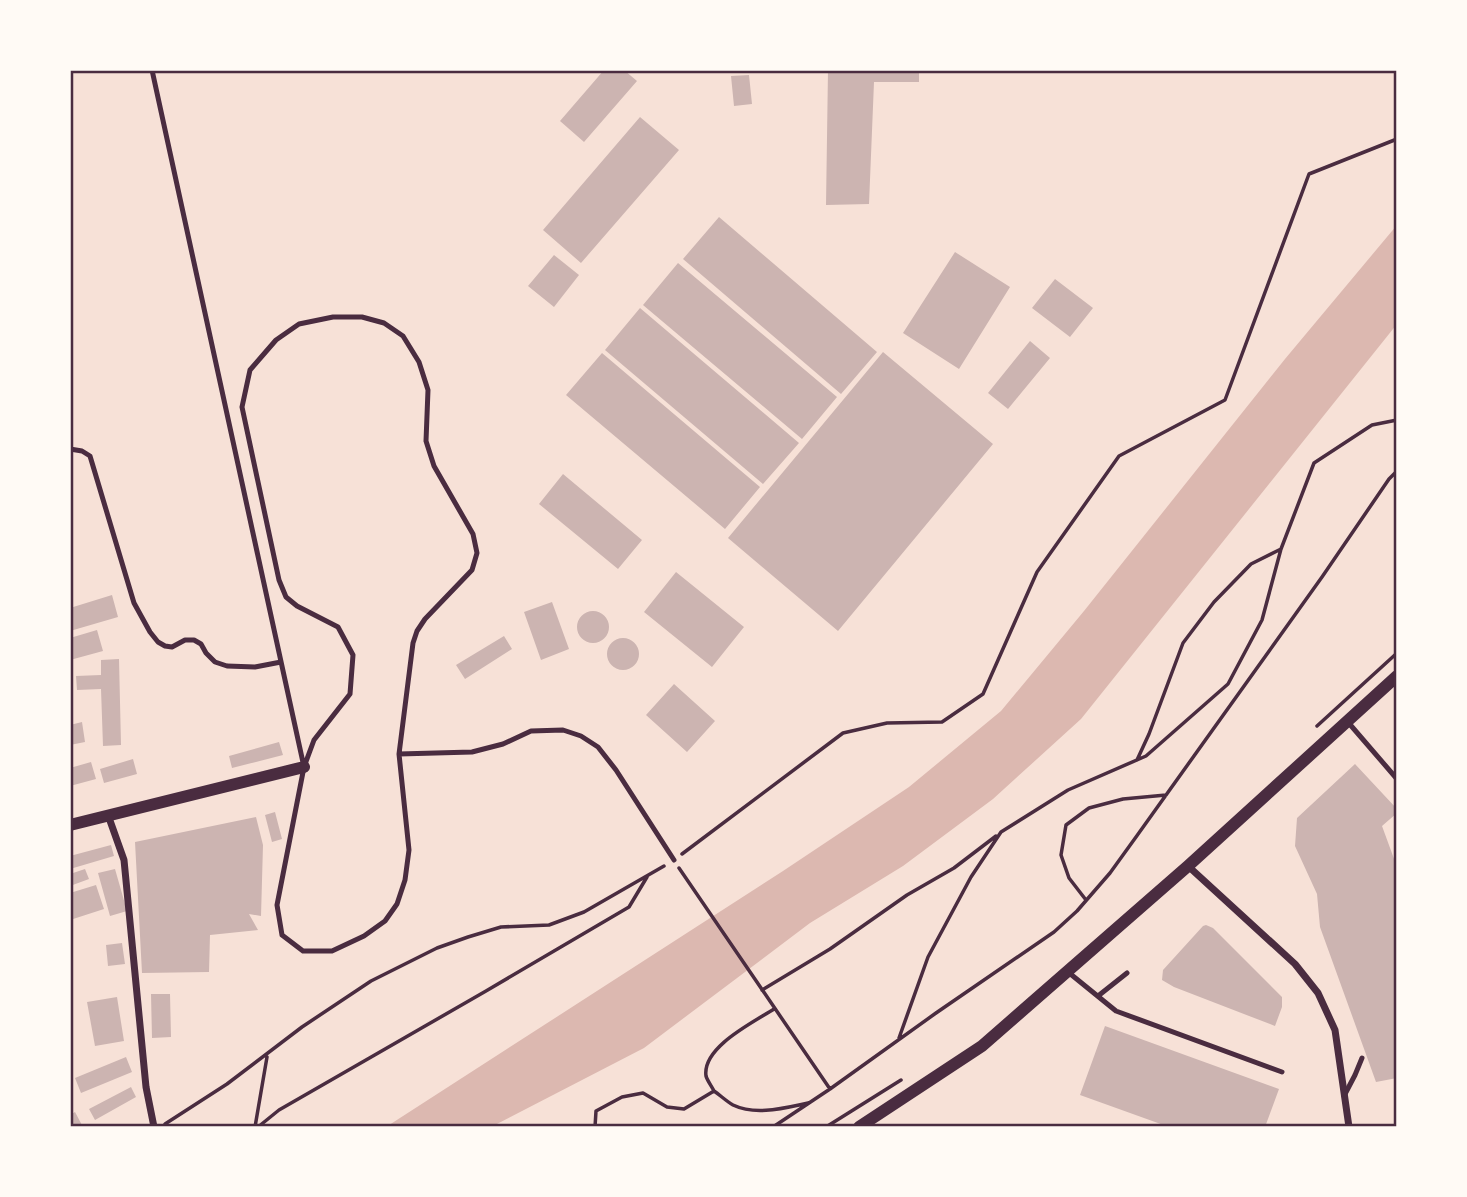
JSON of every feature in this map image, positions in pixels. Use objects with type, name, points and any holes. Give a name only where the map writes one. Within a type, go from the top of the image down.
[{"type":"street","points":[[859,1127],[982,1045],[1188,866],[1397,676]]},
{"type":"street","points":[[70,825],[304,767]]},
{"type":"street","points":[[108,815],[124,860],[146,1087],[154,1127]]},
{"type":"street","points":[[1188,866],[1295,964],[1318,993],[1335,1030],[1349,1127]]},
{"type":"lane","points":[[152,70],[304,767]]},
{"type":"lane","points":[[333,317],[362,317],[384,323],[403,336],[419,362],[428,390],[426,441],[435,466],[472,534],[477,553],[472,570],[417,631],[413,643],[399,754],[408,850],[405,880],[397,904],[385,921],[364,936],[332,951],[303,951],[282,935],[277,905],[304,767],[314,740],[350,694],[353,655],[338,627],[297,606],[286,597],[279,580],[242,407],[250,370],[276,340],[299,324],[333,317]]},
{"type":"lane","points":[[70,449],[90,456],[134,603],[158,642],[172,647],[185,640],[194,640],[215,662],[228,666],[254,667],[281,662]]},
{"type":"lane","points":[[1348,721],[1397,779]]},
{"type":"lane","points":[[399,754],[471,752],[503,744],[531,731],[562,730],[581,736],[598,747],[616,770],[674,860]]},
{"type":"lane","points":[[1067,971],[1116,1011],[1282,1072]]},
{"type":"lane","points":[[1098,996],[1127,973]]},
{"type":"lane","points":[[1345,1096],[1362,1058]]},
{"type":"path","points":[[160,1127],[227,1084],[302,1027],[371,981],[437,948],[501,927],[549,925],[584,912],[674,860],[843,733],[887,723],[942,722],[983,694],[1037,572],[1119,456],[1225,400],[1309,174],[1397,139]]},
{"type":"path","points":[[762,990],[830,949],[907,895],[954,868],[1001,832],[1068,789],[1146,756],[1228,684],[1262,620],[1281,549],[1314,463],[1372,425],[1397,420]]},
{"type":"path","points":[[773,1127],[780,1125],[1054,932],[1077,911],[1110,873],[1397,471]]},
{"type":"path","points":[[1137,760],[1184,643],[1214,602],[1251,564],[1281,549]]},
{"type":"path","points":[[1308,734],[1397,653]]},
{"type":"path","points":[[1086,900],[1069,878],[1061,855],[1066,825],[1089,808],[1123,799],[1166,794]]},
{"type":"path","points":[[899,1039],[928,957],[971,877],[1001,832]]},
{"type":"path","points":[[674,860],[830,1089]]},
{"type":"path","points":[[256,1127],[279,1110],[629,907],[648,875]]},
{"type":"path","points":[[775,1009],[721,1044],[709,1058],[706,1076],[714,1091],[733,1105],[757,1111],[810,1103]]},
{"type":"path","points":[[256,1127],[267,1055]]},
{"type":"path","points":[[826,1127],[908,1075]]},
{"type":"path","points":[[595,1127],[596,1111],[622,1097],[643,1093],[667,1107],[684,1109],[714,1091]]},
{"type":"shaded area","points":[[1397,225],[1397,324],[1081,719],[993,799],[903,866],[810,923],[644,1048],[491,1127],[386,1127],[909,787],[1001,711],[1285,359]]},
{"type":"building","points":[[604,70],[624,70],[637,81],[584,142],[560,121]]},
{"type":"building","points":[[828,70],[919,70],[919,82],[874,82],[869,204],[826,205]]},
{"type":"building","points":[[749,75],[752,104],[734,106],[731,76]]},
{"type":"building","points":[[640,117],[679,150],[581,263],[543,230]]},
{"type":"building","points":[[719,217],[877,352],[841,394],[683,259]]},
{"type":"building","points":[[955,252],[1010,287],[959,369],[903,333]]},
{"type":"building","points":[[554,255],[579,275],[554,307],[528,286]]},
{"type":"building","points":[[678,263],[837,397],[802,439],[643,305]]},
{"type":"building","points":[[1055,279],[1093,308],[1070,337],[1032,308]]},
{"type":"building","points":[[640,308],[799,443],[763,484],[605,350]]},
{"type":"building","points":[[1030,341],[1050,358],[1008,409],[988,393]]},
{"type":"building","points":[[883,352],[993,444],[838,631],[728,538]]},
{"type":"building","points":[[602,353],[760,487],[725,529],[566,395]]},
{"type":"building","points":[[563,474],[642,540],[618,569],[539,504]]},
{"type":"building","points":[[676,572],[744,627],[712,667],[644,612]]},
{"type":"building","points":[[112,595],[118,617],[70,631],[70,608]]},
{"type":"building","points":[[552,602],[569,649],[541,660],[524,612]]},
{"type":"building","points":[[593,611],[605,615],[609,627],[605,639],[593,643],[581,639],[577,627],[581,615]]},
{"type":"building","points":[[97,630],[103,651],[70,660],[70,638]]},
{"type":"building","points":[[504,636],[512,649],[465,679],[456,665]]},
{"type":"building","points":[[623,638],[635,642],[639,654],[635,666],[623,670],[611,666],[607,654],[611,642]]},
{"type":"building","points":[[119,659],[121,745],[103,746],[101,689],[77,690],[76,676],[101,675],[101,660]]},
{"type":"building","points":[[674,684],[715,721],[687,752],[646,715]]},
{"type":"building","points":[[82,722],[85,742],[70,745],[70,725]]},
{"type":"building","points":[[279,742],[283,755],[232,768],[229,756]]},
{"type":"building","points":[[133,759],[137,774],[104,783],[100,769]]},
{"type":"building","points":[[91,762],[96,779],[70,786],[70,768]]},
{"type":"building","points":[[1355,764],[1397,809],[1397,813],[1382,826],[1397,867],[1397,1078],[1376,1082],[1320,927],[1317,894],[1295,846],[1297,818]]},
{"type":"building","points":[[275,812],[282,839],[272,842],[265,815]]},
{"type":"building","points":[[256,817],[263,845],[261,916],[249,914],[258,930],[210,935],[209,972],[142,973],[135,842]]},
{"type":"building","points":[[111,845],[114,856],[70,869],[70,856]]},
{"type":"building","points":[[85,869],[89,879],[70,886],[70,874]]},
{"type":"building","points":[[115,869],[127,911],[110,916],[98,873]]},
{"type":"building","points":[[96,885],[104,909],[70,920],[70,893]]},
{"type":"building","points":[[1206,925],[1213,928],[1282,997],[1282,1007],[1275,1026],[1162,980],[1163,970]]},
{"type":"building","points":[[122,943],[125,964],[108,966],[106,945]]},
{"type":"building","points":[[151,994],[170,994],[171,1037],[152,1038]]},
{"type":"building","points":[[117,997],[124,1041],[95,1046],[87,1002]]},
{"type":"building","points":[[1105,1026],[1279,1089],[1265,1127],[1169,1127],[1080,1095]]},
{"type":"building","points":[[126,1057],[132,1072],[81,1093],[75,1078]]},
{"type":"building","points":[[131,1087],[136,1097],[95,1120],[89,1109]]},
{"type":"building","points":[[75,1112],[83,1127],[70,1127],[70,1115]]}]
